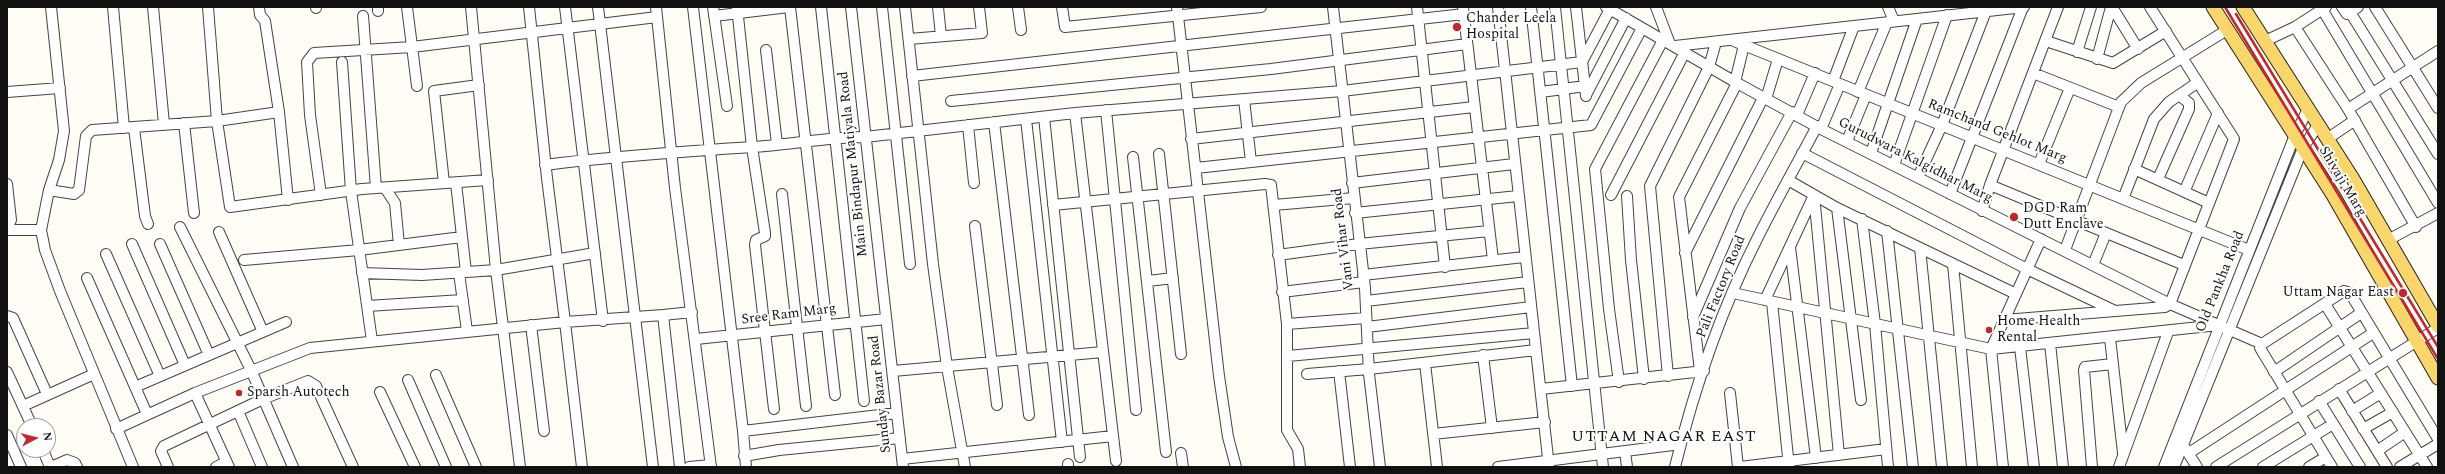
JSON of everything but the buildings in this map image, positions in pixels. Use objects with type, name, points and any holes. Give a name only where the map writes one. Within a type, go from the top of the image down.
[{"type":"main road","name":"Shivaji Marg","points":[[2212,7],[2303,148],[2438,378]]},
{"type":"main road","name":"Shivaji Marg","points":[[2243,7],[2318,125],[2388,240],[2438,327]]},
{"type":"street","points":[[52,7],[60,88],[63,144],[49,190],[41,230],[45,250],[60,291],[133,467]]},
{"type":"street","points":[[113,7],[129,128],[148,224]]},
{"type":"street","points":[[152,7],[164,124]]},
{"type":"street","points":[[208,7],[217,121],[230,207],[351,191],[488,180]]},
{"type":"street","points":[[259,7],[260,15],[265,21],[279,112],[288,200]]},
{"type":"street","points":[[406,7],[417,86]]},
{"type":"street","points":[[471,7],[496,270],[520,467]]},
{"type":"street","points":[[529,7],[545,165],[582,467]]},
{"type":"street","points":[[565,7],[603,321]]},
{"type":"street","points":[[598,7],[653,467]]},
{"type":"street","points":[[693,7],[746,467]]},
{"type":"street","points":[[726,106],[713,11],[790,7],[835,395]]},
{"type":"street","points":[[821,7],[864,401]]},
{"type":"street","name":"Main Bindapur Matiyala Road","points":[[851,7],[886,319]]},
{"type":"street","points":[[882,7],[910,264]]},
{"type":"street","points":[[905,7],[947,367],[964,452],[965,467]]},
{"type":"street","points":[[938,7],[941,36]]},
{"type":"street","points":[[909,39],[982,33],[979,7]]},
{"type":"street","points":[[1018,7],[1021,30]]},
{"type":"street","points":[[1062,7],[1065,27],[1177,12],[1261,7]]},
{"type":"street","name":"Vani Vihar Road","points":[[1333,7],[1348,153],[1364,279],[1369,369],[1380,467]]},
{"type":"street","points":[[1417,7],[1427,114],[1445,267]]},
{"type":"street","points":[[1498,7],[1524,257],[1549,464]]},
{"type":"street","points":[[1532,7],[1572,386]]},
{"type":"street","points":[[1555,7],[1566,127],[1596,384],[1603,467]]},
{"type":"street","points":[[1576,7],[1586,96],[1626,18]]},
{"type":"street","points":[[1656,7],[1669,43]]},
{"type":"street","points":[[1847,141],[1862,93],[1890,22],[1888,7]]},
{"type":"street","points":[[1669,43],[1734,41],[2023,7],[1950,194]]},
{"type":"street","points":[[1982,211],[2003,150],[2034,73],[2058,7]]},
{"type":"street","points":[[2077,52],[2092,7]]},
{"type":"street","points":[[2097,59],[2111,7]]},
{"type":"street","points":[[2111,7],[2138,49]]},
{"type":"street","points":[[2004,320],[2165,307],[2170,304],[2198,229],[2234,143],[2218,113],[2197,83],[2150,7]]},
{"type":"street","points":[[2375,7],[2438,108]]},
{"type":"street","points":[[1582,62],[1608,8]]},
{"type":"street","name":"Gurudwara Kalgidhar Marg","points":[[1608,8],[1736,83],[1795,113],[1819,128],[2170,304],[2224,326],[2262,344]]},
{"type":"street","points":[[2265,41],[2294,27],[2324,8],[2371,94],[2438,203]]},
{"type":"street","points":[[737,9],[752,147],[765,232],[765,236],[756,240],[755,245],[774,409]]},
{"type":"street","points":[[2350,9],[2438,154]]},
{"type":"street","points":[[912,76],[1418,20],[1463,10],[1493,260]]},
{"type":"street","points":[[1918,177],[1942,125],[1986,11]]},
{"type":"street","points":[[321,195],[310,115],[307,62],[314,53],[412,47],[531,31],[600,24],[656,12],[673,151],[675,188],[696,339],[711,466],[689,467]]},
{"type":"street","points":[[1177,12],[1191,139],[1199,192],[1219,376],[1228,437],[1236,467]]},
{"type":"street","points":[[1894,165],[1947,15]]},
{"type":"street","points":[[363,16],[365,50],[380,188],[395,203],[399,245]]},
{"type":"street","points":[[1871,153],[1917,19]]},
{"type":"street","name":"Pali Factory Road","points":[[1675,467],[1702,371],[1733,293],[1756,240],[1802,153],[1819,128],[1837,82],[1854,26]]},
{"type":"street","points":[[2294,27],[2355,120],[2416,227]]},
{"type":"street","points":[[1196,168],[1348,153],[1591,125],[1642,28]]},
{"type":"street","points":[[2064,250],[2091,186],[2119,107],[2127,96],[2141,83],[2227,30]]},
{"type":"street","points":[[2046,41],[2097,59],[2116,63],[2166,31]]},
{"type":"street","name":"Ramchand Gehlot Marg","points":[[1734,41],[2249,250]]},
{"type":"street","points":[[1668,376],[1650,186],[1709,67],[1716,42]]},
{"type":"street","points":[[1619,382],[1609,309],[1595,169],[1669,43]]},
{"type":"street","points":[[950,101],[1185,78],[1338,61],[1467,44]]},
{"type":"street","points":[[1541,389],[1619,382],[1702,371],[1693,319],[1678,197],[1736,83],[1744,45]]},
{"type":"street","points":[[766,50],[777,144]]},
{"type":"street","points":[[1611,194],[1685,52]]},
{"type":"street","points":[[2348,109],[2412,67],[2436,56]]},
{"type":"street","points":[[1685,253],[1765,98],[1778,59]]},
{"type":"street","points":[[342,62],[351,191],[372,341]]},
{"type":"street","points":[[545,165],[615,156],[752,147],[836,137],[866,137],[1106,110],[1342,91],[1582,62]]},
{"type":"street","points":[[1693,319],[1740,208],[1795,113],[1815,73]]},
{"type":"street","points":[[2034,73],[2119,107]]},
{"type":"street","points":[[2123,199],[2154,119],[2169,102],[2197,83]]},
{"type":"street","points":[[444,184],[434,91],[479,85]]},
{"type":"street","points":[[1541,92],[1586,86]]},
{"type":"street","points":[[7,92],[60,88]]},
{"type":"street","points":[[2038,164],[2070,88]]},
{"type":"street","points":[[2158,179],[2189,109],[2189,103],[2179,95]]},
{"type":"street","points":[[1244,99],[1251,162]]},
{"type":"street","points":[[1191,139],[1427,114],[1474,107]]},
{"type":"street","name":"Old Pankha Road","points":[[2174,467],[2186,449],[2249,250],[2294,135],[2308,109]]},
{"type":"street","points":[[1106,110],[1136,410]]},
{"type":"street","points":[[49,190],[77,193],[81,183],[88,132],[95,129],[129,128],[164,124],[217,121],[279,112]]},
{"type":"street","points":[[1075,113],[1116,461]]},
{"type":"street","points":[[2185,190],[2218,113]]},
{"type":"street","points":[[1044,117],[1080,457]]},
{"type":"street","points":[[1026,119],[1051,357],[1062,442]]},
{"type":"street","points":[[2326,139],[2355,120]]},
{"type":"street","points":[[994,122],[1029,415]]},
{"type":"street","points":[[184,123],[194,213]]},
{"type":"street","points":[[968,125],[974,183]]},
{"type":"street","name":"Old Pankha Road","points":[[2164,467],[2224,326],[2303,148],[2318,125]]},
{"type":"street","points":[[1802,153],[2027,269],[2116,311]]},
{"type":"street","points":[[1159,154],[1181,354]]},
{"type":"street","points":[[1133,157],[1166,452]]},
{"type":"street","points":[[1352,183],[1514,164]]},
{"type":"street","points":[[2134,169],[2185,190],[2209,202]]},
{"type":"street","points":[[1788,180],[1837,208],[2016,294]]},
{"type":"street","points":[[456,183],[462,237],[463,300],[467,331]]},
{"type":"street","points":[[7,184],[11,220],[7,230],[41,230]]},
{"type":"street","points":[[1053,205],[1138,198],[1269,184],[1272,188],[1282,292],[1287,324],[1287,430],[1298,449],[1300,467]]},
{"type":"street","points":[[1990,185],[2184,265]]},
{"type":"street","points":[[782,194],[806,406]]},
{"type":"street","points":[[1789,464],[1768,301],[1790,247],[1814,195]]},
{"type":"street","points":[[1814,195],[1839,455]]},
{"type":"street","points":[[1355,213],[1518,196]]},
{"type":"street","points":[[1627,196],[1631,260],[1644,379]]},
{"type":"street","points":[[1274,205],[1354,198]]},
{"type":"street","points":[[1837,208],[1861,400]]},
{"type":"street","points":[[2388,240],[2416,227],[2438,213]]},
{"type":"street","points":[[1862,219],[1875,324],[1888,467]]},
{"type":"street","points":[[976,226],[997,405]]},
{"type":"street","points":[[180,227],[251,370],[293,467]]},
{"type":"street","points":[[1278,255],[1359,244],[1489,231]]},
{"type":"street","points":[[1887,231],[1913,467]]},
{"type":"street","points":[[219,232],[263,332]]},
{"type":"street","points":[[2093,265],[2106,233]]},
{"type":"street","points":[[244,260],[359,250],[462,237]]},
{"type":"street","points":[[2003,467],[1991,349],[2041,239]]},
{"type":"street","points":[[132,244],[185,365]]},
{"type":"street","points":[[160,244],[209,355]]},
{"type":"street","points":[[1790,247],[1816,458]]},
{"type":"street","points":[[1920,248],[1942,467]]},
{"type":"street","points":[[362,273],[422,275],[496,270],[557,258],[595,253]]},
{"type":"street","points":[[106,254],[160,376]]},
{"type":"street","points":[[1282,292],[1493,260],[1524,257]]},
{"type":"street","points":[[1953,264],[1972,467]]},
{"type":"street","points":[[87,278],[147,414]]},
{"type":"street","points":[[1148,281],[1173,278]]},
{"type":"street","points":[[1366,301],[1528,282]]},
{"type":"street","points":[[2332,467],[2261,350],[2262,344],[2344,291],[2349,291],[2438,439]]},
{"type":"street","points":[[1733,293],[1991,349],[2224,326]]},
{"type":"street","points":[[367,306],[463,300]]},
{"type":"street","points":[[2325,304],[2427,467]]},
{"type":"street","points":[[1287,324],[1367,323],[1531,307]]},
{"type":"street","points":[[116,429],[195,393],[310,348],[503,327],[565,322],[603,321],[692,312]]},
{"type":"street","points":[[2274,372],[2362,313]]},
{"type":"street","points":[[663,315],[680,467]]},
{"type":"street","points":[[7,316],[13,318],[47,394]]},
{"type":"street","name":"Sree Ram Marg","points":[[696,339],[827,324],[886,319]]},
{"type":"street","name":"Sunday Bazar Road","points":[[886,319],[893,371],[902,463]]},
{"type":"street","points":[[135,387],[286,322]]},
{"type":"street","points":[[531,325],[544,431]]},
{"type":"street","points":[[2216,467],[2438,327]]},
{"type":"street","points":[[2119,467],[2124,457],[2168,332]]},
{"type":"street","points":[[1288,356],[1368,350],[1534,333]]},
{"type":"street","points":[[2197,467],[2186,449],[2286,392],[2373,333]]},
{"type":"street","points":[[2110,338],[2124,457]]},
{"type":"street","points":[[2050,343],[2063,467]]},
{"type":"street","points":[[2020,347],[2034,467]]},
{"type":"street","points":[[1307,374],[1369,369],[1536,350]]},
{"type":"street","points":[[893,371],[1103,352]]},
{"type":"street","points":[[1483,355],[1492,428]]},
{"type":"street","points":[[1425,362],[1436,467]]},
{"type":"street","points":[[2092,466],[2084,368],[2113,364]]},
{"type":"street","points":[[1339,371],[1350,467]]},
{"type":"street","points":[[7,372],[28,418]]},
{"type":"street","points":[[23,406],[94,374]]},
{"type":"street","points":[[436,375],[476,467]]},
{"type":"street","points":[[408,380],[446,467]]},
{"type":"street","points":[[168,467],[161,448],[263,399],[308,381],[314,383],[353,467]]},
{"type":"street","points":[[2339,389],[2387,467]]},
{"type":"street","points":[[380,392],[415,467]]},
{"type":"street","points":[[195,393],[228,464],[216,467]]},
{"type":"street","points":[[1730,393],[1739,467],[1789,464],[1816,458],[1886,449]]},
{"type":"street","points":[[2352,411],[2381,393]]},
{"type":"street","points":[[2319,401],[2360,467]]},
{"type":"street","points":[[238,411],[262,467]]},
{"type":"street","points":[[2363,429],[2393,412]]},
{"type":"street","points":[[743,431],[897,413]]},
{"type":"street","points":[[1433,434],[1545,422]]},
{"type":"street","points":[[2263,467],[2332,424]]},
{"type":"street","points":[[2377,451],[2405,432]]},
{"type":"street","points":[[7,435],[21,467]]},
{"type":"street","points":[[902,463],[964,452],[1062,442],[1078,438],[1113,436]]},
{"type":"street","points":[[744,456],[779,450],[900,438]]},
{"type":"street","points":[[1498,467],[1549,464],[1625,451],[1681,444]]},
{"type":"street","points":[[2400,467],[2438,444]]},
{"type":"street","points":[[1625,451],[1627,467]]},
{"type":"street","points":[[1181,453],[1183,467]]},
{"type":"street","points":[[2309,467],[2326,457]]},
{"type":"street","points":[[46,458],[51,467],[67,460],[75,463],[76,467]]},
{"type":"railway","points":[[2225,7],[2438,359]]},
{"type":"railway","points":[[2236,14],[2438,347]]},
{"type":"place","name":"Chander Leela Hospital","points":[[1457,27]]},
{"type":"place","name":"DGD Ram Dutt Enclave","points":[[2014,217]]},
{"type":"place","name":"Uttam Nagar East","points":[[2403,293]]},
{"type":"place","name":"Home Health Rental","points":[[1989,330]]},
{"type":"place","name":"Sparsh Autotech","points":[[239,393]]},
{"type":"district","name":"UTTAM NAGAR EAST","points":[[1664,438]]}]
